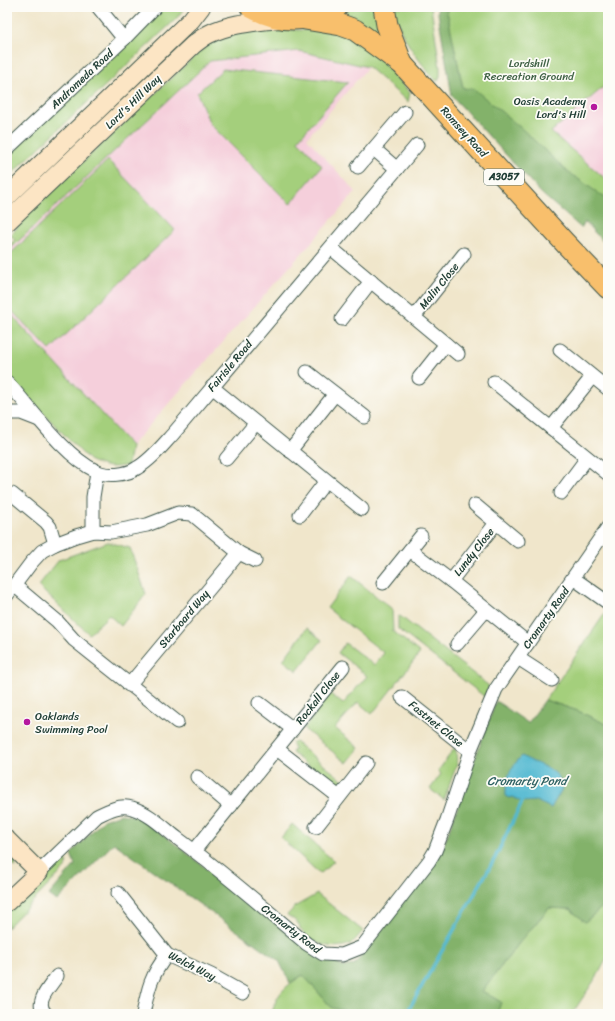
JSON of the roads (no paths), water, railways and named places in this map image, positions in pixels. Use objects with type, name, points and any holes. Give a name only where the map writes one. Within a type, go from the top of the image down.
[{"type":"main road","points":[[251,7],[259,12],[279,19],[305,19],[323,14],[337,7]]},
{"type":"main road","name":"Romsey Road","points":[[384,7],[387,25],[402,64]]},
{"type":"main road","name":"Romsey Road","points":[[305,19],[341,25],[356,30],[402,64],[608,288]]},
{"type":"street","points":[[98,7],[124,39]]},
{"type":"street","name":"Andromeda Road","points":[[7,149],[124,39],[155,7]]},
{"type":"street","name":"Lord's Hill Way","points":[[7,197],[191,20],[201,7]]},
{"type":"street","name":"Lord's Hill Way","points":[[7,222],[193,45],[222,28],[238,24],[279,19]]},
{"type":"street","points":[[358,167],[405,112]]},
{"type":"street","name":"Fairisle Road","points":[[7,382],[25,401],[39,420],[85,465],[97,472],[117,474],[128,472],[137,468],[148,460],[167,441],[417,145]]},
{"type":"street","points":[[374,149],[397,169]]},
{"type":"street","name":"Malin Close","points":[[331,248],[458,354]]},
{"type":"street","name":"Malin Close","points":[[414,317],[464,254]]},
{"type":"street","points":[[342,319],[372,281]]},
{"type":"street","points":[[418,378],[446,344]]},
{"type":"street","points":[[560,350],[608,389]]},
{"type":"street","points":[[307,372],[365,417]]},
{"type":"street","points":[[551,428],[592,377]]},
{"type":"street","points":[[494,382],[608,474]]},
{"type":"street","points":[[212,387],[362,509]]},
{"type":"street","points":[[290,451],[335,394]]},
{"type":"street","name":"Fairisle Road","points":[[7,413],[21,413],[39,420]]},
{"type":"street","points":[[226,459],[256,423]]},
{"type":"street","points":[[561,493],[587,458]]},
{"type":"street","points":[[93,531],[93,498],[97,472]]},
{"type":"street","points":[[300,516],[326,481]]},
{"type":"street","points":[[12,494],[46,522],[50,527],[55,544]]},
{"type":"street","name":"Lundy Close","points":[[475,505],[518,540]]},
{"type":"street","points":[[177,722],[74,640],[57,621],[10,590],[42,551],[55,544],[93,531],[111,532],[148,525],[178,513],[192,514],[239,553],[255,561]]},
{"type":"street","name":"Lundy Close","points":[[451,581],[496,523]]},
{"type":"street","name":"Cromarty Road","points":[[39,872],[97,816],[116,808],[130,807],[149,816],[307,944],[323,954],[342,955],[362,947],[435,852],[470,751],[496,689],[608,527]]},
{"type":"street","points":[[382,583],[421,536]]},
{"type":"street","name":"Lundy Close","points":[[410,550],[528,643]]},
{"type":"street","name":"Starboard Way","points":[[129,685],[239,553]]},
{"type":"street","name":"Cromarty Road","points":[[573,578],[607,602]]},
{"type":"street","points":[[457,644],[486,610]]},
{"type":"street","name":"Cromarty Road","points":[[518,658],[552,680]]},
{"type":"street","name":"Rockall Close","points":[[194,851],[343,667]]},
{"type":"street","name":"Fastnet Close","points":[[402,696],[470,751]]},
{"type":"street","name":"Rockall Close","points":[[259,703],[294,729]]},
{"type":"street","points":[[277,749],[339,797]]},
{"type":"street","points":[[316,827],[366,764]]},
{"type":"street","points":[[197,777],[231,806]]},
{"type":"street","points":[[7,840],[39,872],[7,902]]},
{"type":"street","name":"Welch Way","points":[[118,893],[167,955],[211,975],[243,993]]},
{"type":"street","points":[[143,1014],[149,984],[157,967],[167,955]]},
{"type":"street","points":[[42,1013],[42,999],[58,976]]},
{"type":"water","name":"Cromarty Pond","points":[[522,756],[553,772],[560,779],[562,789],[551,808],[536,801],[522,802],[513,797],[510,798],[506,796],[506,784],[511,769]]},
{"type":"waterway","points":[[406,1014],[495,858],[522,802]]},
{"type":"place","name":"Oasis Academy Lord's Hill","points":[[594,107]]},
{"type":"place","name":"Oaklands Swimming Pool","points":[[27,722]]},
{"type":"park label","name":"Lordshill Recreation Ground","points":[[529,69]]}]
